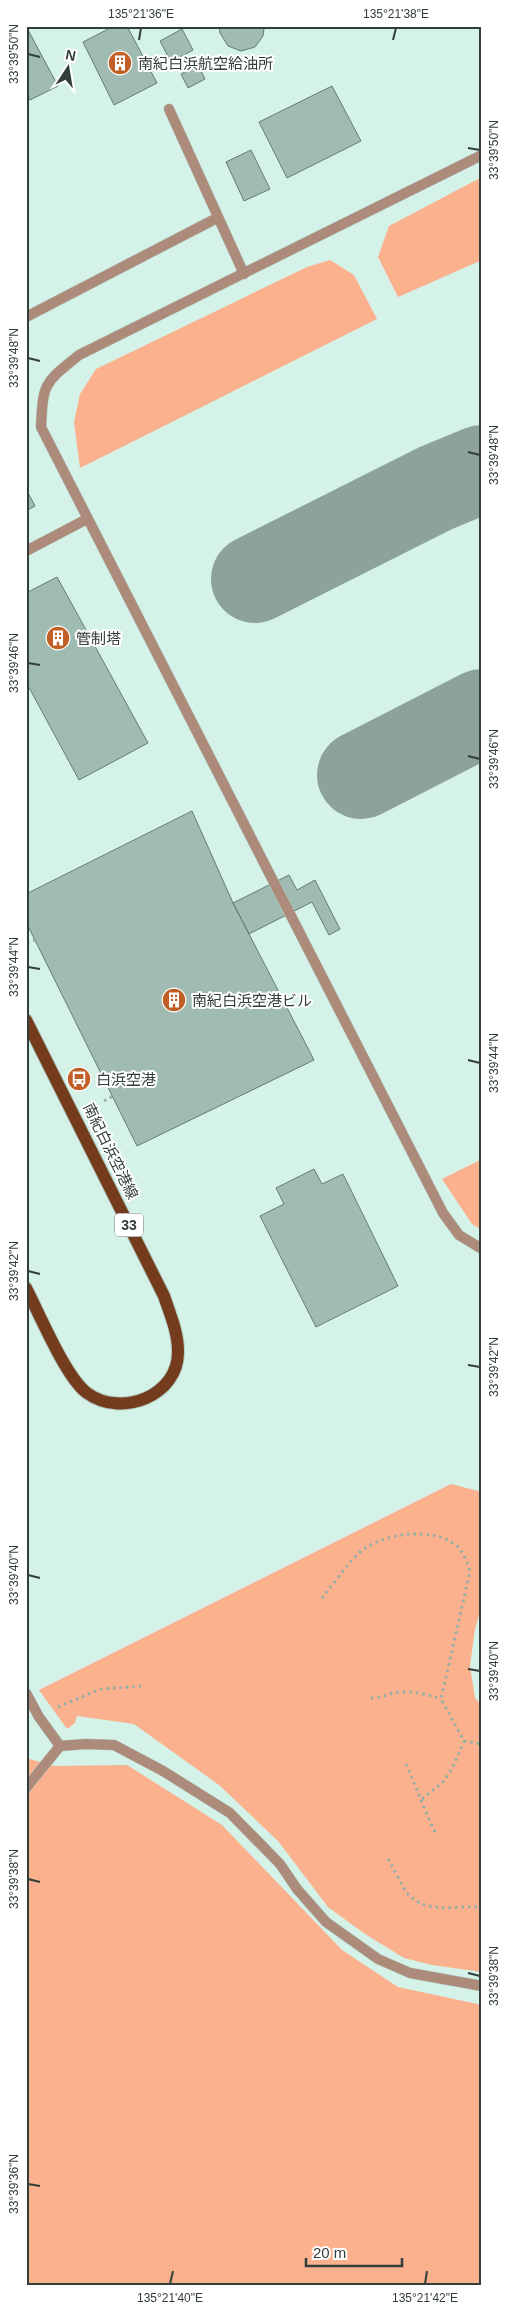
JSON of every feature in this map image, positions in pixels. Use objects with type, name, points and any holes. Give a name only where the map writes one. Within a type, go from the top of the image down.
[{"type":"main road","name":"南紀白浜空港線","points":[[26,1020],[164,1296],[176,1332],[179,1353],[167,1383],[160,1392],[145,1400],[131,1403],[102,1400],[86,1393],[70,1374],[26,1288]]},
{"type":"street","points":[[169,109],[244,274]]},
{"type":"street","points":[[482,155],[79,355],[49,380],[42,396],[41,426],[443,1213],[459,1235],[482,1249]]},
{"type":"street","points":[[26,317],[218,218]]},
{"type":"street","points":[[26,551],[87,519]]},
{"type":"street","points":[[26,1693],[39,1717],[60,1746]]},
{"type":"street","points":[[26,1788],[60,1746],[85,1744],[114,1745],[163,1770],[230,1813],[280,1864],[297,1889],[326,1922],[378,1959],[410,1973],[482,1986]]},
{"type":"path","points":[[27,943],[35,940]]},
{"type":"path","points":[[104,1101],[113,1096]]},
{"type":"path","points":[[322,1598],[358,1553],[384,1540],[407,1534],[425,1534],[446,1539],[457,1547],[466,1558],[470,1571],[441,1699],[464,1741]]},
{"type":"path","points":[[68,1702],[101,1690],[141,1686]]},
{"type":"path","points":[[371,1698],[382,1698],[394,1693],[409,1693],[425,1694],[441,1699]]},
{"type":"path","points":[[464,1741],[482,1744]]},
{"type":"path","points":[[422,1799],[444,1782],[464,1741]]},
{"type":"path","points":[[406,1764],[422,1799],[422,1807],[437,1836]]},
{"type":"path","points":[[388,1859],[406,1892],[425,1906],[435,1908],[482,1907]]},
{"type":"shaded area","points":[[482,177],[482,260],[398,297],[378,257],[389,226]]},
{"type":"shaded area","points":[[330,260],[354,275],[377,319],[80,468],[74,422],[80,394],[96,369],[307,267]]},
{"type":"shaded area","points":[[482,1159],[482,1230],[472,1224],[442,1179]]},
{"type":"shaded area","points":[[451,1484],[482,1492],[482,1605],[475,1629],[470,1666],[475,1698],[482,1705],[482,1972],[432,1965],[404,1958],[365,1934],[328,1907],[278,1841],[219,1785],[134,1724],[77,1716],[75,1723],[67,1729],[39,1690]]},
{"type":"shaded area","points":[[26,1758],[54,1766],[127,1765],[222,1825],[342,1950],[398,1987],[482,2005],[482,2285],[26,2285]]},
{"type":"building","points":[[26,26],[58,86],[30,100],[26,93]]},
{"type":"building","name":"南紀白浜航空給油所","points":[[114,26],[127,26],[157,83],[114,105],[83,42]]},
{"type":"building","points":[[219,26],[264,26],[263,36],[255,47],[241,51],[228,46],[220,33]]},
{"type":"building","points":[[182,29],[193,50],[171,62],[160,41]]},
{"type":"building","points":[[198,65],[205,79],[188,88],[181,74]]},
{"type":"building","points":[[332,86],[361,141],[287,178],[259,122]]},
{"type":"building","points":[[251,150],[270,189],[244,201],[226,162]]},
{"type":"building","points":[[26,489],[35,506],[26,511]]},
{"type":"building","name":"管制塔","points":[[57,577],[148,743],[79,780],[26,682],[26,593]]},
{"type":"building","name":"南紀白浜空港ビル","points":[[192,811],[233,903],[314,1060],[137,1146],[26,922],[26,894]]},
{"type":"building","points":[[289,875],[297,890],[315,880],[340,929],[329,935],[312,902],[249,934],[233,903]]},
{"type":"building","points":[[314,1169],[322,1184],[343,1174],[398,1286],[316,1327],[260,1216],[284,1204],[276,1188]]},
{"type":"taxiway","points":[[255,579],[436,488],[482,469]]},
{"type":"taxiway","points":[[361,775],[482,713]]},
{"type":"place","name":"南紀白浜航空給油所","points":[[120,63]]},
{"type":"place","name":"管制塔","points":[[58,638]]},
{"type":"place","name":"南紀白浜空港ビル","points":[[174,1000]]},
{"type":"place","name":"白浜空港","points":[[79,1079]]}]
